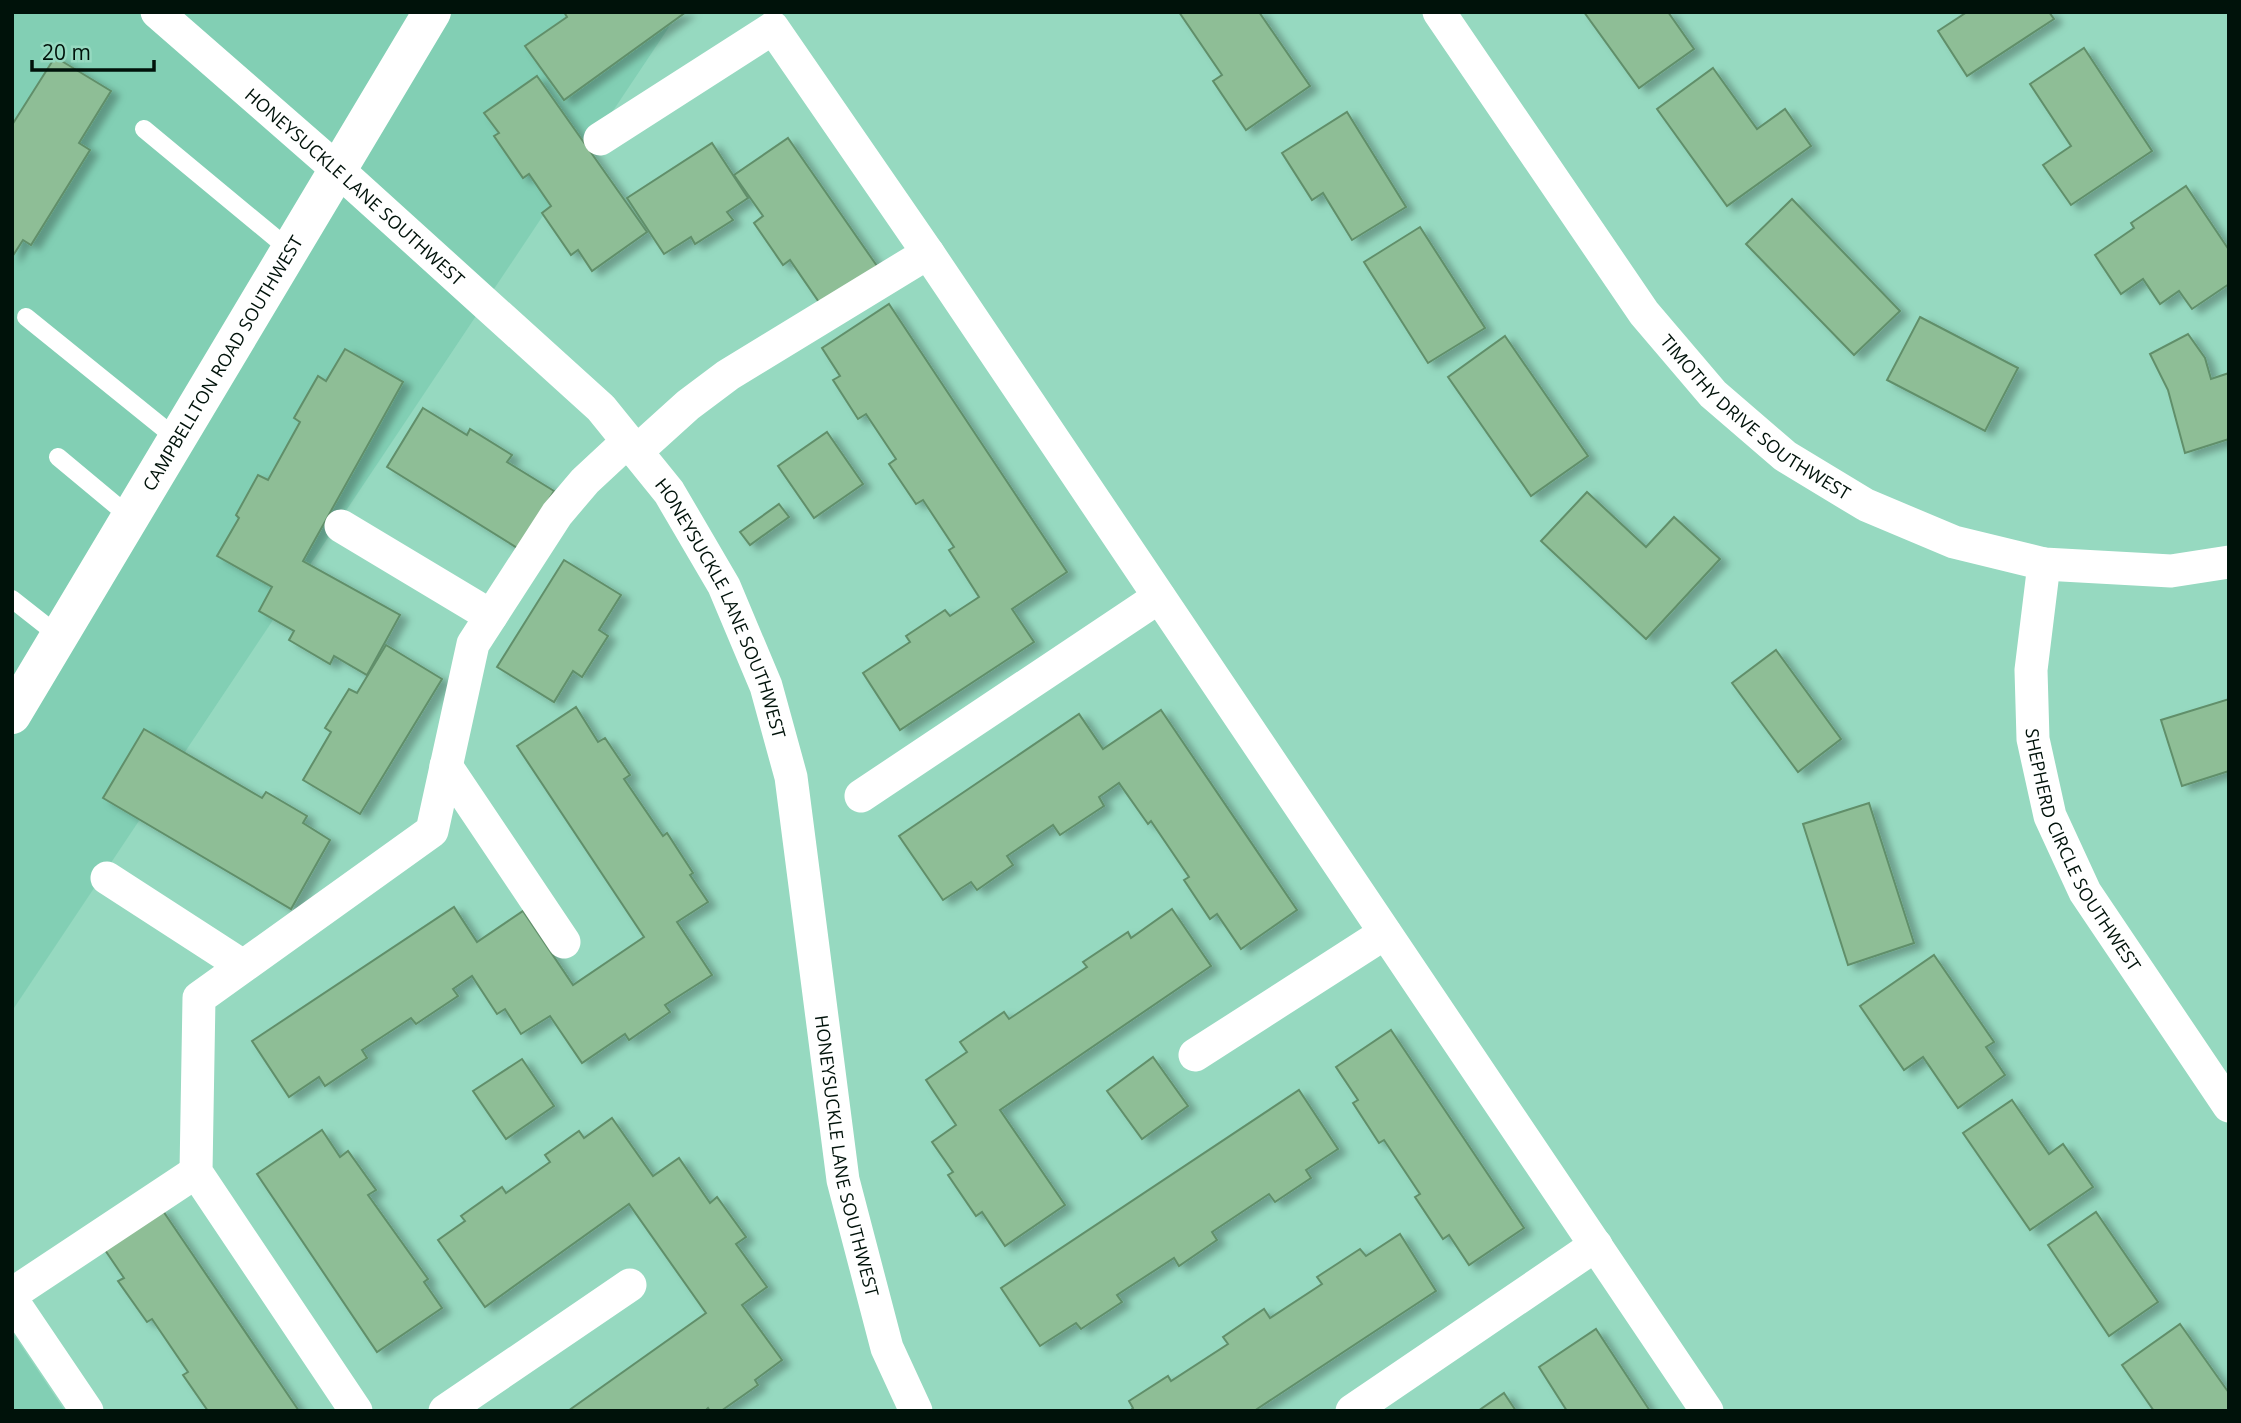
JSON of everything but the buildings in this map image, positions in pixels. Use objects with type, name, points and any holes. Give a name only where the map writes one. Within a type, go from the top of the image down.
[{"type":"main road","name":"CAMPBELLTON ROAD SOUTHWEST","points":[[12,715],[432,12]]},
{"type":"street","name":"HONEYSUCKLE LANE SOUTHWEST","points":[[157,12],[338,170],[601,408],[669,492],[724,586],[766,686],[791,777],[843,1180],[887,1348],[916,1411]]},
{"type":"street","name":"TIMOTHY DRIVE SOUTHWEST","points":[[1439,12],[1644,313],[1713,394],[1785,456],[1866,505],[1954,542],[2044,564],[2171,571],[2229,562]]},
{"type":"street","points":[[600,139],[773,27],[1707,1411]]},
{"type":"street","points":[[356,1411],[196,1172],[199,998],[432,831],[473,644],[557,514],[585,481],[728,375],[928,253]]},
{"type":"street","points":[[341,526],[491,616]]},
{"type":"street","name":"SHEPHERD CIRCLE SOUTHWEST","points":[[2044,564],[2031,670],[2034,739],[2050,816],[2085,892],[2229,1107]]},
{"type":"street","points":[[860,796],[1159,597]]},
{"type":"street","points":[[446,766],[564,942]]},
{"type":"street","points":[[107,878],[243,966]]},
{"type":"street","points":[[1195,1055],[1385,933]]},
{"type":"street","points":[[86,1411],[15,1310],[196,1172]]},
{"type":"street","points":[[1352,1411],[1596,1245]]},
{"type":"street","points":[[445,1411],[630,1285]]},
{"type":"lane","points":[[144,129],[290,250]]},
{"type":"lane","points":[[26,317],[177,439]]},
{"type":"lane","points":[[58,457],[130,517]]},
{"type":"lane","points":[[12,599],[59,636]]},
{"type":"shaded area","points":[[12,12],[679,12],[12,1011]]},
{"type":"shaded area","points":[[12,1332],[65,1411],[12,1411]]}]
